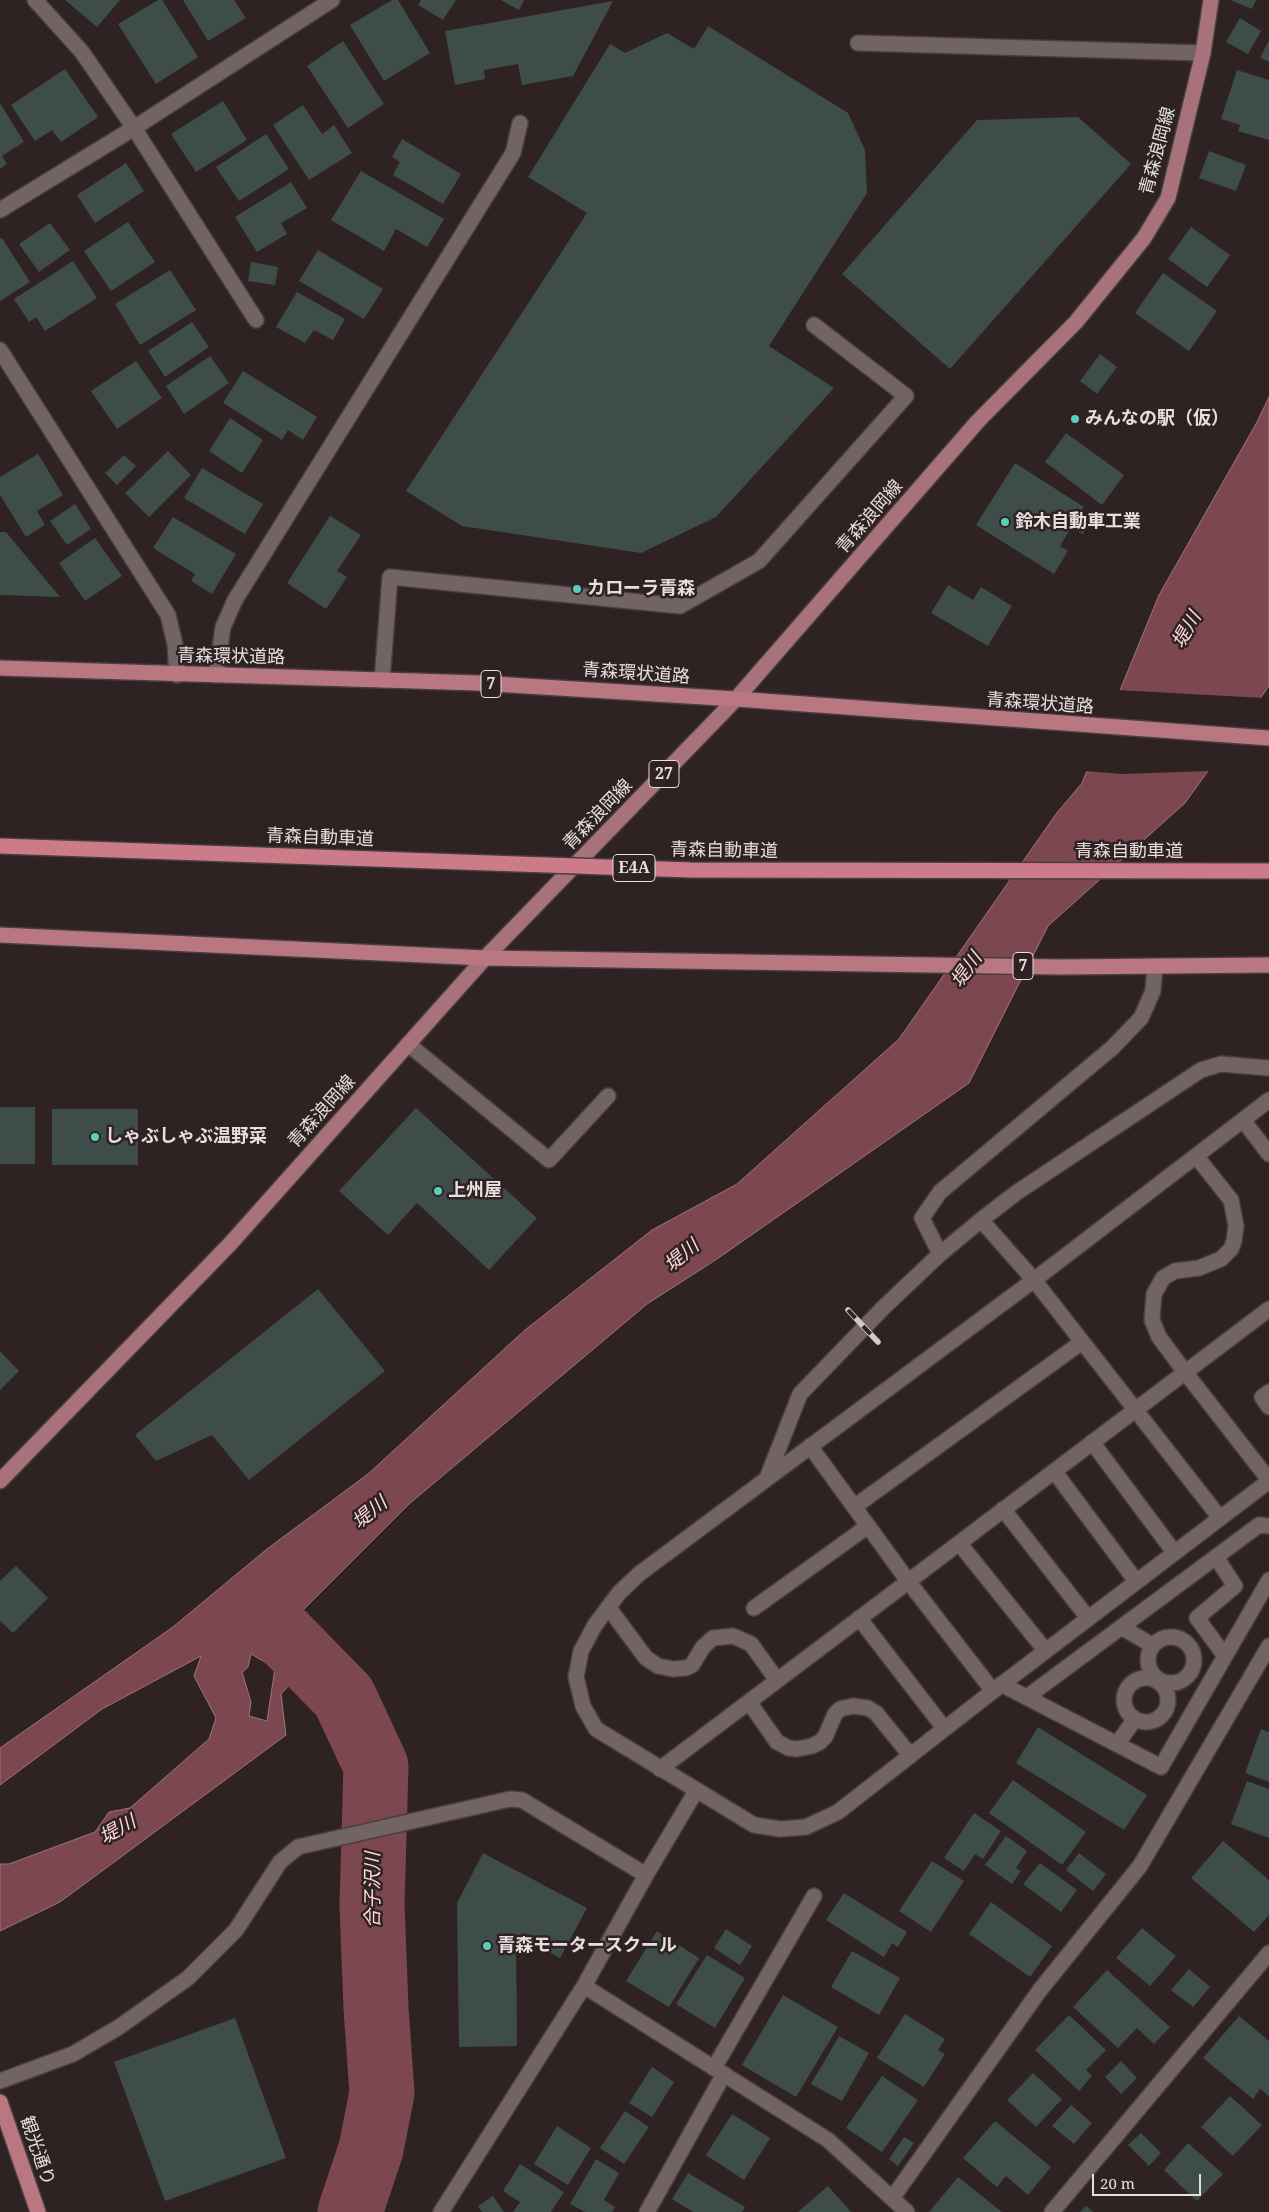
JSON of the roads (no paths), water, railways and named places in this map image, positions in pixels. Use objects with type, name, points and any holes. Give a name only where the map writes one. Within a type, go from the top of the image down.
[{"type":"highway","name":"青森環状道路","points":[[0,668],[478,683],[736,699],[981,719],[1269,738]]},
{"type":"highway","name":"青森自動車道","points":[[0,846],[691,870],[1269,871]]},
{"type":"highway","name":"7","points":[[0,935],[485,958],[1060,967],[1269,965]]},
{"type":"highway","name":"観光通り","points":[[0,2102],[38,2212]]},
{"type":"main road","name":"青森浪岡線","points":[[0,1481],[230,1244],[485,958],[736,699],[978,421],[1076,322],[1144,238],[1168,198],[1203,53],[1211,0]]},
{"type":"street","points":[[35,0],[82,52],[134,128],[256,320]]},
{"type":"street","points":[[0,210],[134,128],[332,0]]},
{"type":"street","points":[[858,43],[1203,53]]},
{"type":"street","points":[[216,674],[223,627],[235,600],[513,153],[520,123]]},
{"type":"street","points":[[382,680],[390,577],[680,606],[760,561],[906,396],[814,325]]},
{"type":"street","points":[[0,350],[168,615],[175,644],[177,674]]},
{"type":"street","points":[[940,1254],[922,1218],[940,1192],[1112,1048],[1141,1018],[1153,990],[1155,966]]},
{"type":"street","points":[[408,1044],[549,1160],[608,1096]]},
{"type":"street","points":[[767,1478],[800,1394],[864,1326],[940,1254],[981,1220],[1016,1193],[1201,1070],[1221,1064],[1269,1068]]},
{"type":"street","points":[[1196,1156],[1230,1200],[1236,1226],[1234,1241],[1227,1255],[1206,1266],[1168,1274],[1163,1278],[1154,1294],[1151,1311],[1154,1328],[1266,1485],[1174,1552],[997,1687],[838,1812],[806,1827],[780,1829],[754,1825],[596,1729],[583,1706],[576,1678],[581,1651],[595,1625],[608,1607],[619,1593],[639,1574],[1034,1280],[1269,1100]]},
{"type":"street","points":[[1243,1120],[1269,1154]]},
{"type":"street","points":[[981,1220],[1034,1280],[1220,1518]]},
{"type":"street","points":[[660,1769],[1269,1309]]},
{"type":"street","points":[[854,1507],[1082,1342]]},
{"type":"street","points":[[1269,1392],[1262,1397],[1269,1407]]},
{"type":"street","points":[[1092,1442],[1174,1552]]},
{"type":"street","points":[[810,1446],[908,1581],[997,1687],[1027,1697],[1161,1767],[1269,1580]]},
{"type":"street","points":[[1054,1471],[1136,1581]]},
{"type":"street","points":[[1003,1509],[1088,1618]]},
{"type":"street","points":[[1027,1697],[1259,1525],[1269,1526]]},
{"type":"street","points":[[754,1608],[868,1526]]},
{"type":"street","points":[[959,1543],[1046,1650]]},
{"type":"street","points":[[1216,1557],[1235,1586],[1197,1618],[1225,1656]]},
{"type":"street","points":[[608,1607],[652,1663],[673,1669],[686,1668],[692,1665],[703,1647],[713,1638],[733,1636],[751,1644],[777,1680]]},
{"type":"street","points":[[859,1618],[944,1728]]},
{"type":"street","points":[[1121,1627],[1152,1645]]},
{"type":"street","points":[[1152,1645],[1147,1659],[1149,1667],[1158,1680],[1167,1690],[1168,1704],[1166,1711],[1155,1720],[1141,1722],[1129,1714],[1124,1699],[1129,1685],[1142,1678],[1158,1680],[1173,1683],[1180,1681],[1192,1670],[1194,1656],[1187,1642],[1180,1638],[1165,1637],[1152,1645]]},
{"type":"street","points":[[584,1986],[828,2140],[900,2207],[1040,1990],[1140,1866],[1269,1646]]},
{"type":"street","points":[[749,1702],[777,1742],[789,1748],[797,1749],[820,1742],[825,1737],[835,1714],[840,1710],[853,1706],[868,1708],[876,1713],[910,1755]]},
{"type":"street","points":[[1117,1744],[1135,1718]]},
{"type":"street","points":[[442,2212],[584,1986],[646,1875],[696,1791]]},
{"type":"street","points":[[0,2081],[73,2054],[119,2027],[188,1978],[236,1930],[280,1862],[298,1847],[510,1799],[522,1800],[646,1875]]},
{"type":"street","points":[[648,2212],[719,2071],[814,1896]]},
{"type":"street","points":[[1052,2212],[1269,1953]]},
{"type":"water","name":"堤川","points":[[1269,397],[1269,686],[1185,803],[1048,926],[969,1083],[717,1259],[647,1304],[409,1504],[297,1616],[313,1659],[281,1694],[286,1735],[60,1902],[0,1931],[0,1864],[9,1864],[95,1832],[109,1812],[130,1808],[209,1739],[216,1718],[194,1676],[201,1656],[102,1709],[0,1785],[0,1748],[173,1627],[267,1549],[368,1474],[525,1330],[652,1230],[737,1184],[899,1039],[1056,814],[1082,783],[1159,595],[1257,422]],"holes":[[[251,1654],[275,1668],[267,1721],[249,1716],[251,1702],[242,1672],[248,1667]]]},
{"type":"waterway","name":"合子沢川","points":[[256,1607],[344,1697],[376,1766],[372,1905],[382,2093],[371,2149],[350,2212]]},
{"type":"railway","points":[[848,1310],[878,1342]]},
{"type":"place","name":"みんなの駅（仮）","points":[[1075,419]]},
{"type":"place","name":"鈴木自動車工業","points":[[1005,522]]},
{"type":"place","name":"カローラ青森","points":[[577,589]]},
{"type":"place","name":"しゃぶしゃぶ温野菜","points":[[95,1137]]},
{"type":"place","name":"上州屋","points":[[438,1191]]},
{"type":"place","name":"青森モータースクール","points":[[487,1946]]}]
